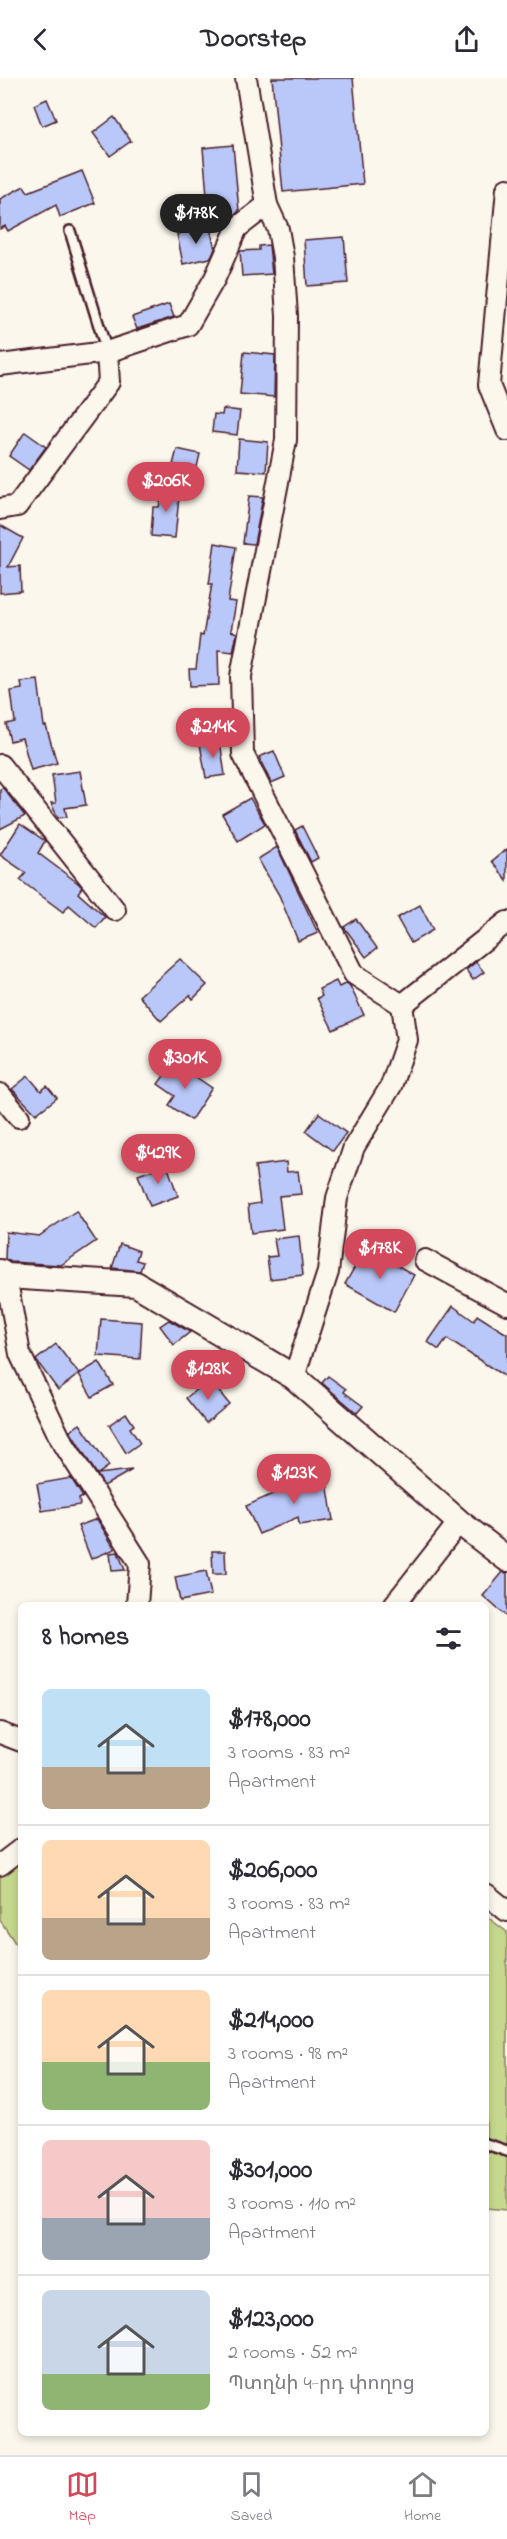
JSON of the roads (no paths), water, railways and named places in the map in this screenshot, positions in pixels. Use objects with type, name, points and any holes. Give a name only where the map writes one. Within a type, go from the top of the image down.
[{"type":"street","points":[[246,78],[267,205],[278,230],[287,316],[286,440],[241,676],[243,754],[354,974],[402,1005]]},
{"type":"street","points":[[507,189],[489,385],[507,430]]},
{"type":"street","points":[[0,365],[108,352],[188,326],[215,278],[237,228],[267,205]]},
{"type":"street","points":[[0,509],[17,506],[109,382],[108,352]]},
{"type":"street","points":[[0,765],[115,910]]},
{"type":"street","points":[[402,1005],[507,922]]},
{"type":"street","points":[[294,1377],[328,1272],[338,1198],[354,1147],[391,1086],[406,1040],[402,1005]]},
{"type":"street","points":[[0,1094],[19,1117]]},
{"type":"street","points":[[425,1260],[507,1304]]},
{"type":"street","points":[[137,1602],[140,1564],[60,1438],[20,1354],[3,1274],[136,1284],[294,1377],[459,1522],[507,1559]]},
{"type":"street","points":[[396,1602],[459,1522]]},
{"type":"street","points":[[0,1733],[18,1740]]},
{"type":"street","points":[[0,1865],[18,1851]]},
{"type":"street","points":[[489,1896],[507,1911]]},
{"type":"lane","points":[[70,231],[108,352]]},
{"type":"lane","points":[[489,2145],[507,2151]]}]
